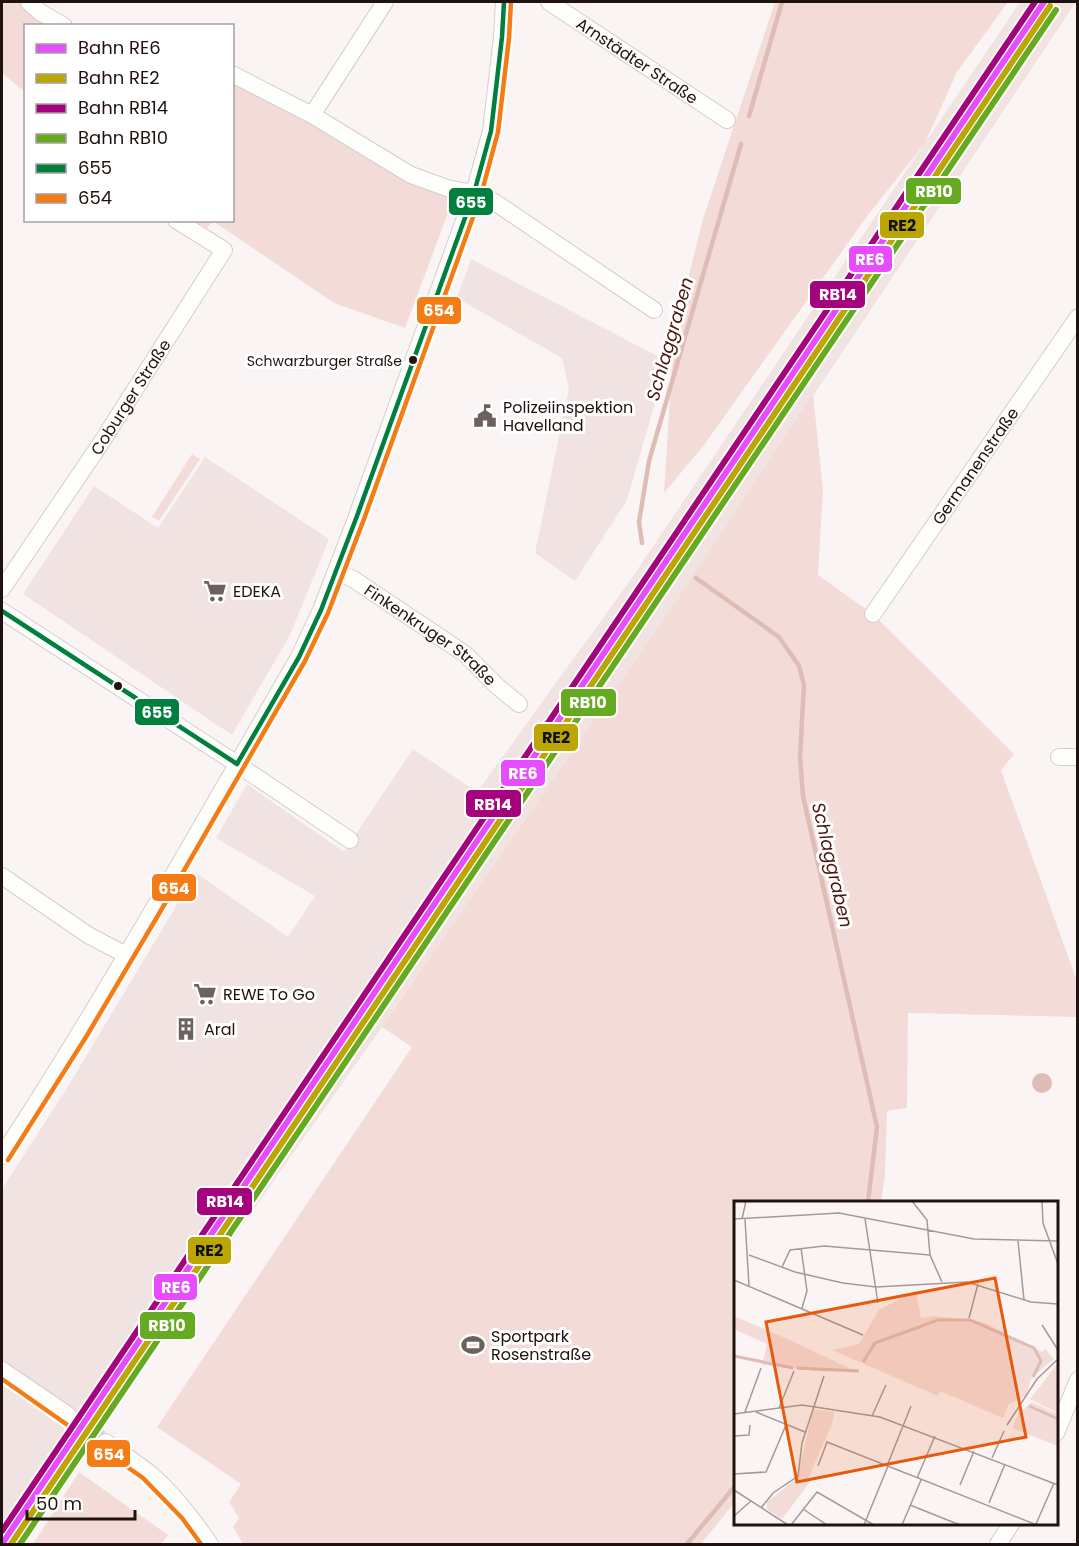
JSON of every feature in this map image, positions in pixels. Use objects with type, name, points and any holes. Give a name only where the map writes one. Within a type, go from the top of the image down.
[{"type":"street","points":[[29,2],[40,12],[61,24]]},
{"type":"street","points":[[312,116],[383,2]]},
{"type":"street","points":[[2,1156],[126,955],[299,657],[314,625],[380,454],[474,193],[491,131],[504,2]]},
{"type":"street","name":"Arnstädter Straße","points":[[549,2],[727,120]]},
{"type":"street","points":[[234,75],[312,116],[411,175],[450,189],[474,193],[493,201],[654,310]]},
{"type":"street","name":"Coburger Straße","points":[[2,589],[99,446],[224,249],[179,222]]},
{"type":"street","name":"Germanenstraße","points":[[873,614],[1077,317]]},
{"type":"street","name":"Finkenkruger Straße","points":[[336,572],[352,579],[465,654],[519,704]]},
{"type":"street","points":[[2,611],[350,840]]},
{"type":"street","points":[[1059,757],[1077,757]]},
{"type":"street","points":[[2,876],[88,934],[126,955]]},
{"type":"street","points":[[2,1370],[68,1415]]},
{"type":"street","points":[[1058,1427],[1077,1380]]},
{"type":"street","points":[[106,1442],[148,1472],[164,1487],[188,1512],[210,1545]]},
{"type":"street","points":[[998,1545],[1010,1525]]},
{"type":"shaded area","points":[[2,2],[21,2],[50,24],[24,24],[24,91],[2,73]]},
{"type":"shaded area","points":[[775,2],[1008,2],[957,72],[925,143],[865,219],[704,445],[664,493],[674,334],[703,219]]},
{"type":"shaded area","points":[[1020,2],[1076,2],[689,582],[382,1027],[18,1544],[2,1544],[2,1189],[64,1093],[196,873],[288,937],[315,896],[216,838],[247,784],[344,852],[413,749],[477,792],[629,582]]},
{"type":"shaded area","points":[[234,84],[304,120],[367,157],[454,197],[405,328],[334,303],[214,222],[234,222]]},
{"type":"shaded area","points":[[197,222],[212,222],[207,228]]},
{"type":"shaded area","points":[[471,259],[667,361],[627,500],[575,581],[535,553],[569,388],[562,358],[457,298]]},
{"type":"shaded area","points":[[813,394],[823,490],[818,575],[874,615],[1014,754],[1001,770],[1077,981],[1077,1017],[908,1013],[907,1108],[887,1111],[885,1175],[881,1201],[734,1201],[734,1503],[701,1544],[243,1544],[233,1527],[239,1518],[229,1502],[241,1484],[157,1427],[412,1047],[382,1027],[689,582]]},
{"type":"shaded area","points":[[192,454],[200,459],[159,521],[152,517]]},
{"type":"shaded area","points":[[205,457],[329,539],[290,635],[232,735],[23,594],[94,486],[158,528]]},
{"type":"shaded area","points":[[1042,1073],[1049,1076],[1052,1083],[1049,1090],[1042,1093],[1035,1090],[1032,1083],[1035,1076]]},
{"type":"shaded area","points":[[79,1472],[168,1535],[161,1544],[33,1544]]},
{"type":"waterway","name":"Schlaggraben","points":[[749,116],[782,2]]},
{"type":"waterway","name":"Schlaggraben","points":[[642,543],[639,522],[649,461],[741,144]]},
{"type":"waterway","name":"Schlaggraben","points":[[696,578],[779,637],[799,666],[804,685],[800,757],[803,796],[877,1127],[868,1201]]},
{"type":"waterway","name":"Schlaggraben","points":[[687,1544],[734,1487]]},
{"type":"tunnel","points":[[68,1415],[106,1442]]},
{"type":"rail line","name":"RB14","points":[[2,1531],[1035,2]]},
{"type":"rail line","name":"RE6","points":[[2,1544],[1044,2]]},
{"type":"rail line","name":"RE2","points":[[11,1544],[1050,6]]},
{"type":"rail line","name":"RB10","points":[[20,1544],[1056,10]]},
{"type":"transit line","name":"655","points":[[237,764],[299,657],[321,610],[474,193],[491,131],[504,2]]},
{"type":"transit line","name":"654","points":[[8,1160],[86,1037],[160,912],[305,661],[328,613],[481,195],[498,132],[511,2]]},
{"type":"transit line","name":"655","points":[[2,611],[237,764]]},
{"type":"transit line","name":"654","points":[[2,1379],[143,1478],[182,1518],[201,1544]]},
{"type":"place","name":"Schwarzburger Straße","points":[[413,360]]},
{"type":"place","name":"Polizeiinspektion Havelland","points":[[485,416]]},
{"type":"place","name":"EDEKA","points":[[215,591]]},
{"type":"place","name":"REWE To Go","points":[[205,994]]},
{"type":"place","name":"Aral","points":[[186,1029]]},
{"type":"place","name":"Sportpark Rosenstraße","points":[[473,1345]]}]
